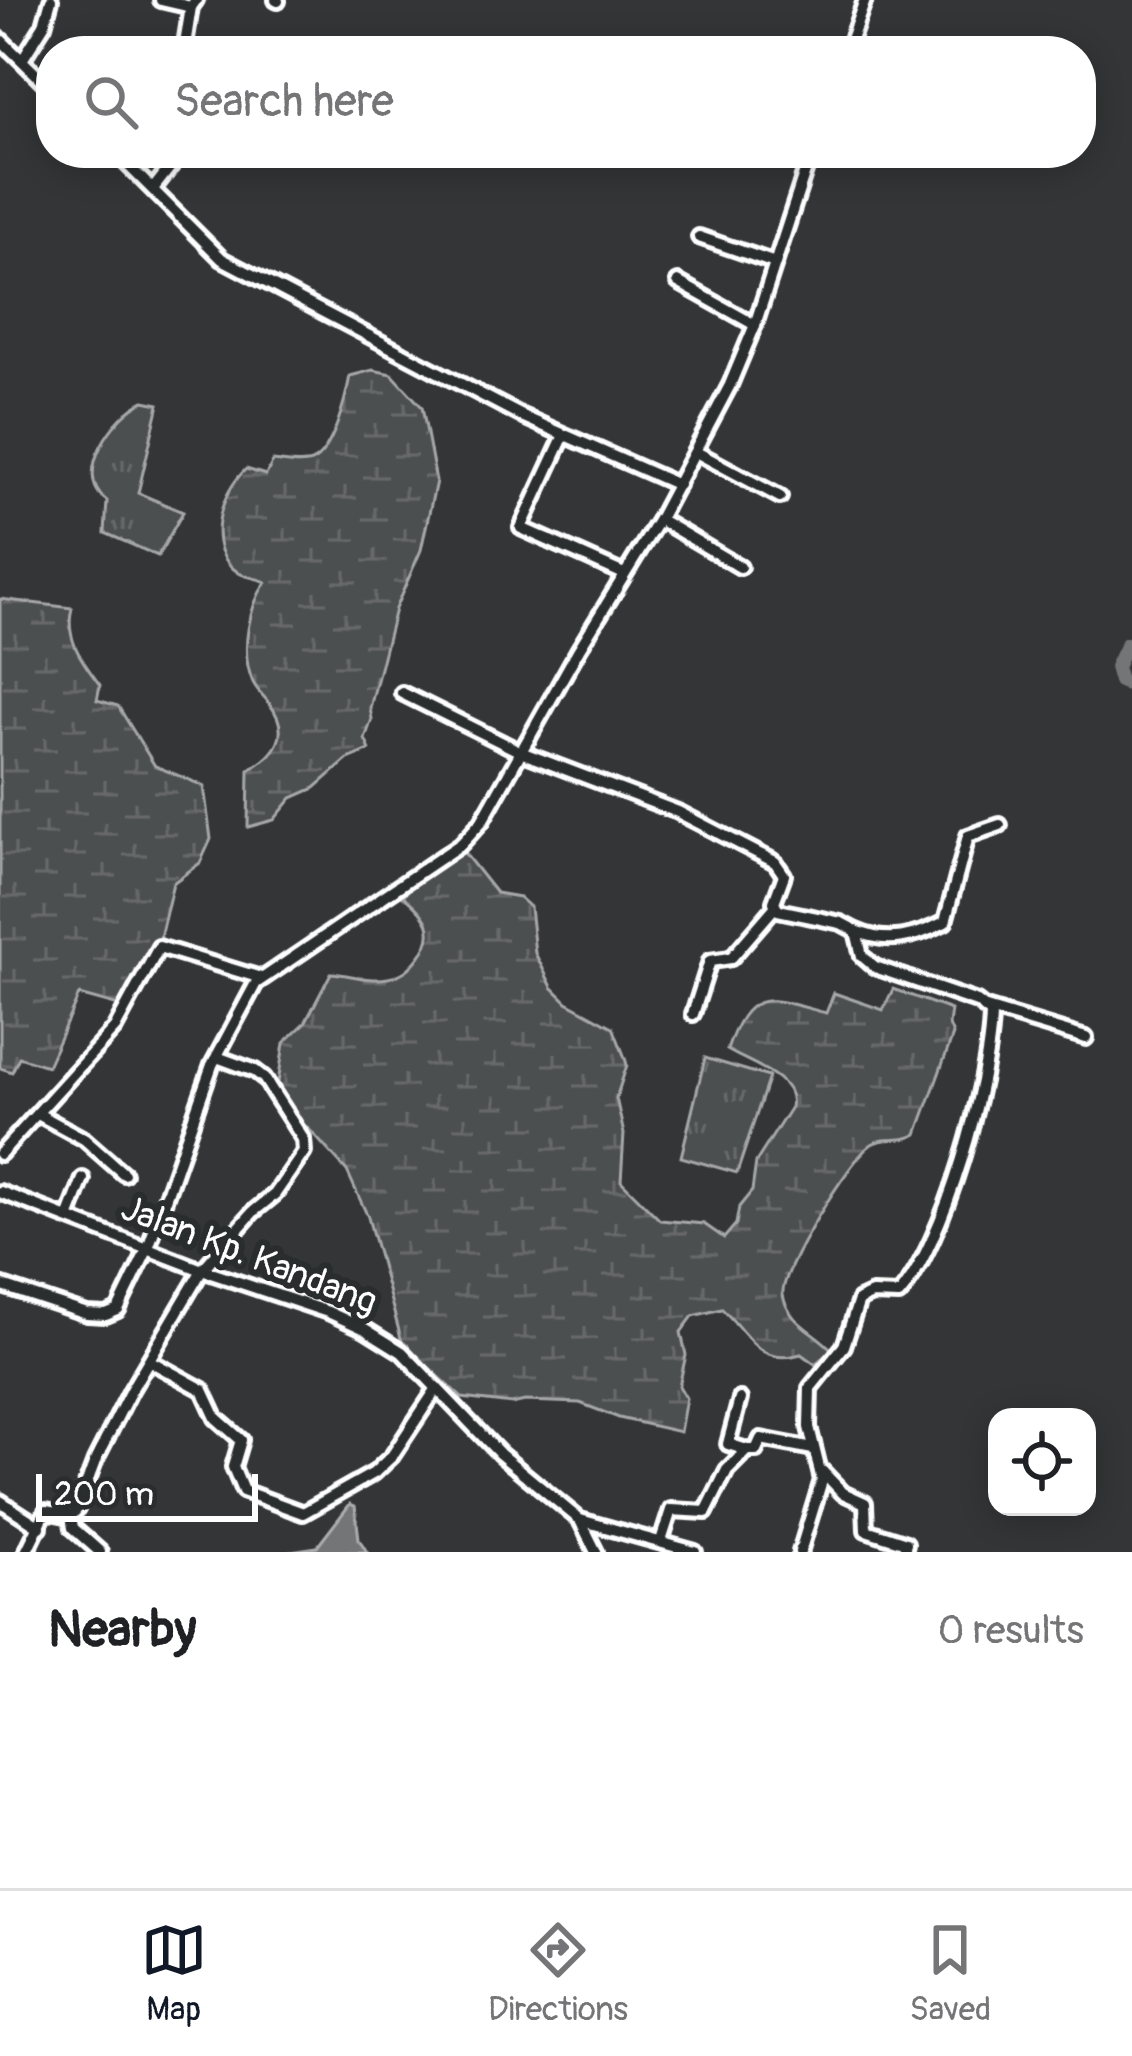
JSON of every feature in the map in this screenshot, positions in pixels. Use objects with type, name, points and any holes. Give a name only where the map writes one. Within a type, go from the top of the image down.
[{"type":"street","points":[[37,36],[51,0]]},
{"type":"street","points":[[161,0],[194,4],[187,36]]},
{"type":"street","points":[[852,36],[865,0]]},
{"type":"street","points":[[22,60],[36,38]]},
{"type":"street","points":[[0,39],[36,74]]},
{"type":"street","points":[[133,168],[222,259],[564,435],[678,485]]},
{"type":"street","points":[[153,189],[170,168]]},
{"type":"street","points":[[0,1285],[88,1314],[112,1315],[124,1303],[148,1248],[217,1057],[249,994],[261,978],[461,844],[482,821],[696,452],[755,326],[806,168]]},
{"type":"street","points":[[699,237],[775,263]]},
{"type":"street","points":[[678,281],[755,326]]},
{"type":"street","points":[[564,435],[521,528],[625,574]]},
{"type":"street","points":[[696,452],[780,497]]},
{"type":"street","points":[[659,519],[740,567]]},
{"type":"street","points":[[402,693],[523,752],[651,801],[775,862],[784,875],[775,908],[730,958],[710,961],[693,1014]]},
{"type":"street","points":[[775,908],[842,922],[880,939],[902,938],[945,922],[968,836],[1000,825]]},
{"type":"street","points":[[856,931],[862,956],[874,968],[1086,1039]]},
{"type":"street","points":[[0,1154],[115,1028],[159,947],[261,978]]},
{"type":"street","points":[[904,1552],[906,1544],[866,1530],[865,1504],[843,1493],[822,1471],[813,1449],[810,1388],[840,1353],[863,1297],[903,1291],[944,1217],[988,1041],[991,1013],[986,1008]]},
{"type":"street","points":[[71,1516],[100,1450],[202,1270],[275,1194],[304,1152],[303,1139],[264,1078],[217,1057]]},
{"type":"street","points":[[38,1114],[84,1138],[124,1174]]},
{"type":"street","points":[[68,1218],[83,1179]]},
{"type":"street","name":"Jalan Kp. Kandang","points":[[0,1192],[344,1319],[392,1345],[500,1454],[580,1520],[695,1552]]},
{"type":"street","points":[[150,1361],[203,1390],[216,1418],[241,1440],[232,1467],[244,1491],[303,1513],[374,1473],[392,1456],[436,1388]]},
{"type":"street","points":[[740,1399],[728,1444],[756,1450],[762,1439],[813,1449]]},
{"type":"street","points":[[662,1541],[671,1510],[706,1512],[728,1470],[747,1450]]},
{"type":"street","points":[[800,1552],[822,1471]]},
{"type":"street","points":[[0,1502],[40,1527]]},
{"type":"street","points":[[26,1552],[50,1510],[71,1516]]},
{"type":"street","points":[[71,1516],[74,1529],[100,1552]]},
{"type":"street","points":[[580,1520],[596,1552]]},
{"type":"green space","points":[[373,370],[392,374],[422,407],[436,481],[421,550],[395,609],[370,708],[372,719],[365,739],[370,750],[348,759],[315,788],[292,798],[274,820],[248,827],[249,770],[274,750],[280,724],[248,668],[251,616],[266,582],[239,573],[228,563],[218,537],[222,507],[246,469],[266,475],[273,461],[302,464],[319,457],[337,424],[350,376]]},
{"type":"green space","points":[[144,401],[159,404],[138,493],[183,512],[158,556],[105,533],[107,501],[93,476],[110,431]]},
{"type":"green space","points":[[0,599],[72,608],[73,640],[100,685],[97,700],[118,706],[155,766],[204,786],[211,839],[200,863],[173,883],[156,954],[126,1008],[79,995],[47,1066],[19,1057],[12,1072],[0,1068]]},
{"type":"green space","points":[[462,850],[496,893],[519,897],[530,907],[535,953],[552,987],[567,1002],[613,1027],[627,1065],[616,1098],[624,1134],[621,1181],[660,1220],[704,1224],[724,1238],[752,1191],[756,1162],[791,1107],[787,1087],[779,1079],[727,1050],[735,1029],[753,1006],[775,1001],[826,1013],[834,993],[883,1010],[893,989],[951,1010],[953,1035],[917,1134],[878,1141],[862,1153],[818,1216],[792,1264],[783,1295],[786,1305],[832,1350],[815,1364],[801,1354],[786,1357],[764,1352],[722,1309],[693,1316],[681,1332],[686,1355],[679,1386],[686,1398],[680,1432],[580,1403],[512,1404],[462,1398],[402,1342],[368,1217],[347,1171],[307,1127],[284,1110],[278,1083],[284,1043],[305,1023],[331,973],[388,978],[405,971],[419,957],[429,939],[428,924],[403,896],[423,875]]},
{"type":"green space","points":[[705,1058],[769,1077],[737,1173],[681,1157]]},
{"type":"shaded area","points":[[350,1504],[355,1506],[359,1539],[367,1552],[284,1552],[317,1547]]},
{"type":"waterway","points":[[1132,644],[1127,644],[1116,667],[1120,681],[1132,686]]}]
